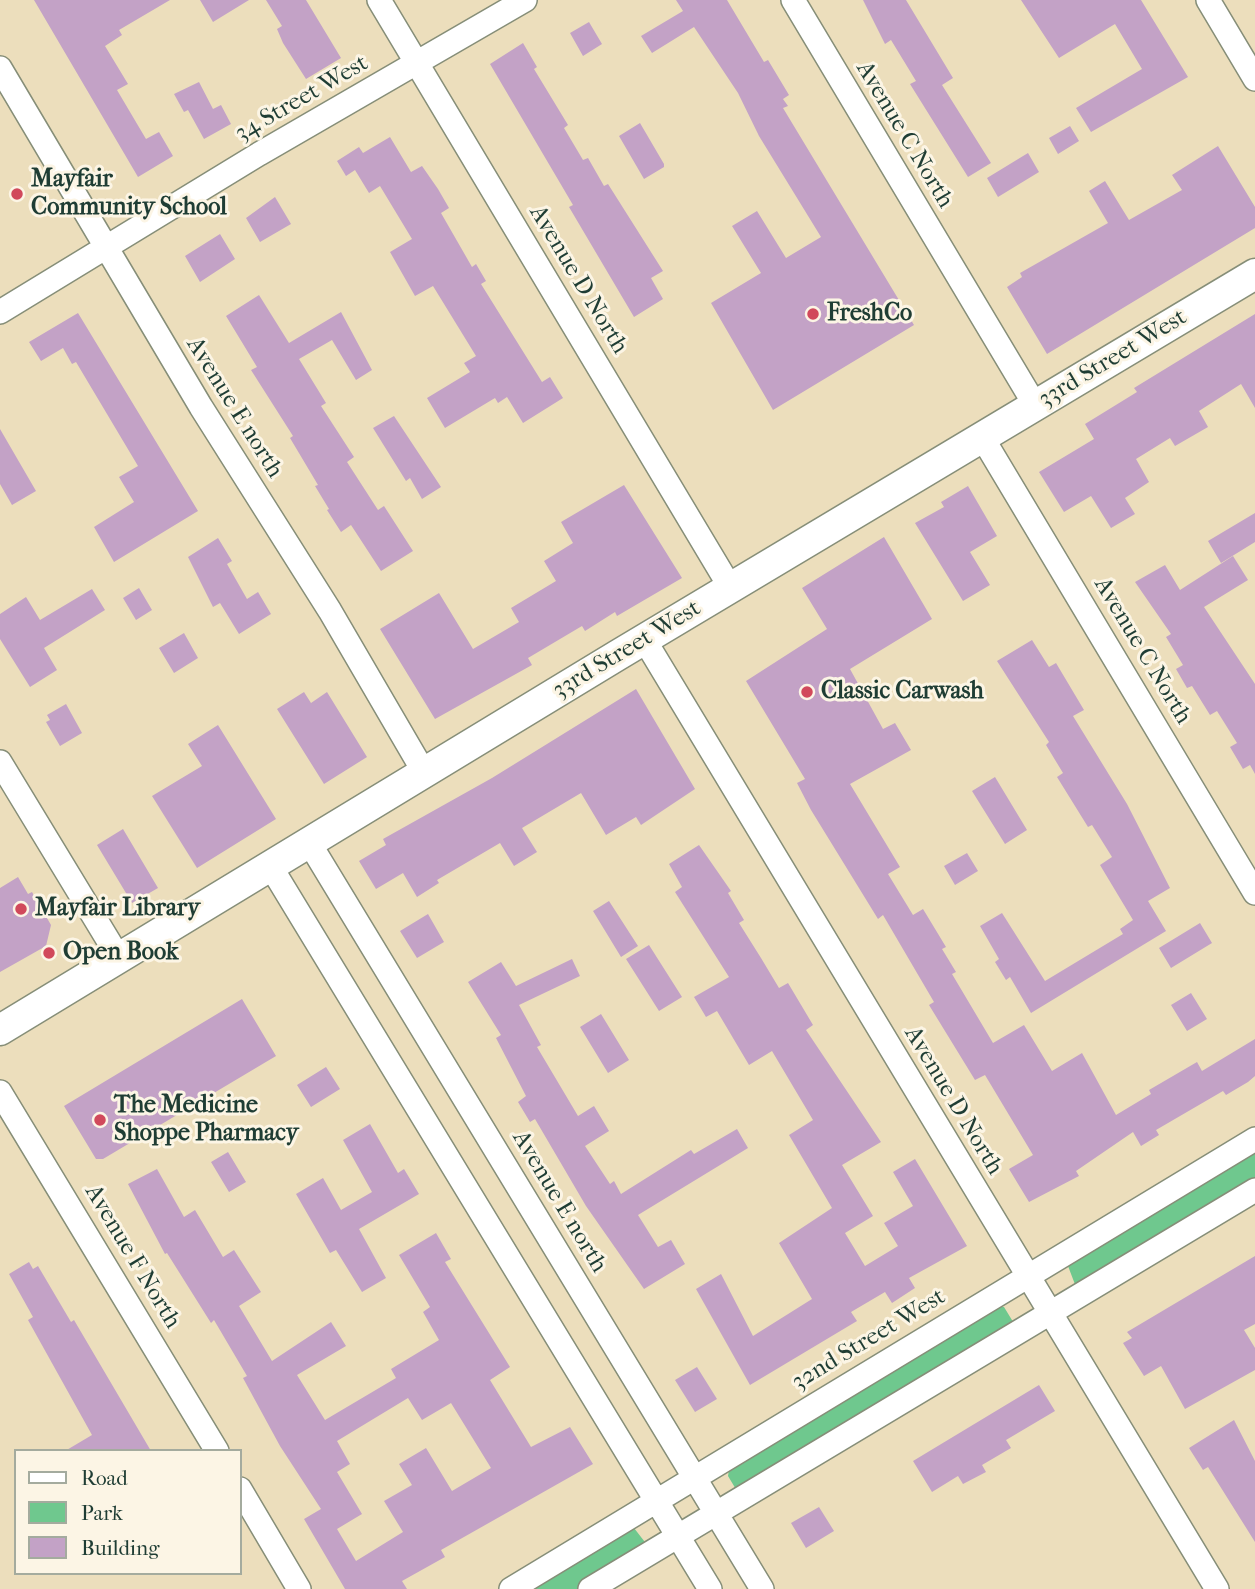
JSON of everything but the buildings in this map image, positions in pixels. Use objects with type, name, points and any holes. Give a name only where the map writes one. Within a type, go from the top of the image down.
[{"type":"main road","name":"33rd Street West","points":[[0,1030],[730,587],[1255,274]]},
{"type":"street","name":"Avenue D North","points":[[379,0],[730,587]]},
{"type":"street","name":"34 Street West","points":[[0,312],[525,0]]},
{"type":"street","name":"Avenue C North","points":[[793,0],[1035,405]]},
{"type":"street","points":[[1208,0],[1255,79]]},
{"type":"street","name":"Avenue E north","points":[[0,68],[201,407],[330,611],[425,774]]},
{"type":"street","name":"Avenue C North","points":[[982,437],[1255,893]]},
{"type":"street","name":"Avenue D North","points":[[644,639],[1217,1589]]},
{"type":"street","points":[[0,762],[119,958]]},
{"type":"street","name":"Avenue E north","points":[[310,844],[762,1589]]},
{"type":"street","points":[[271,867],[710,1589]]},
{"type":"street","name":"Avenue F North","points":[[0,1093],[216,1449]]},
{"type":"street","name":"32nd Street West","points":[[511,1589],[1026,1275],[1255,1139]]},
{"type":"street","points":[[590,1589],[1050,1311],[1255,1191]]},
{"type":"street","points":[[242,1492],[299,1589]]},
{"type":"green space","points":[[1255,1153],[1255,1181],[1076,1287],[1068,1266]]},
{"type":"green space","points":[[999,1307],[1004,1307],[1015,1325],[737,1491],[728,1476],[729,1470]]},
{"type":"green space","points":[[634,1528],[648,1546],[579,1589],[532,1589]]},
{"type":"place","name":"Mayfair Community School","points":[[17,194]]},
{"type":"place","name":"FreshCo","points":[[813,314]]},
{"type":"place","name":"Classic Carwash","points":[[807,692]]},
{"type":"place","name":"Mayfair Library","points":[[21,909]]},
{"type":"place","name":"Open Book","points":[[49,953]]},
{"type":"place","name":"The Medicine Shoppe Pharmacy","points":[[100,1120]]}]
